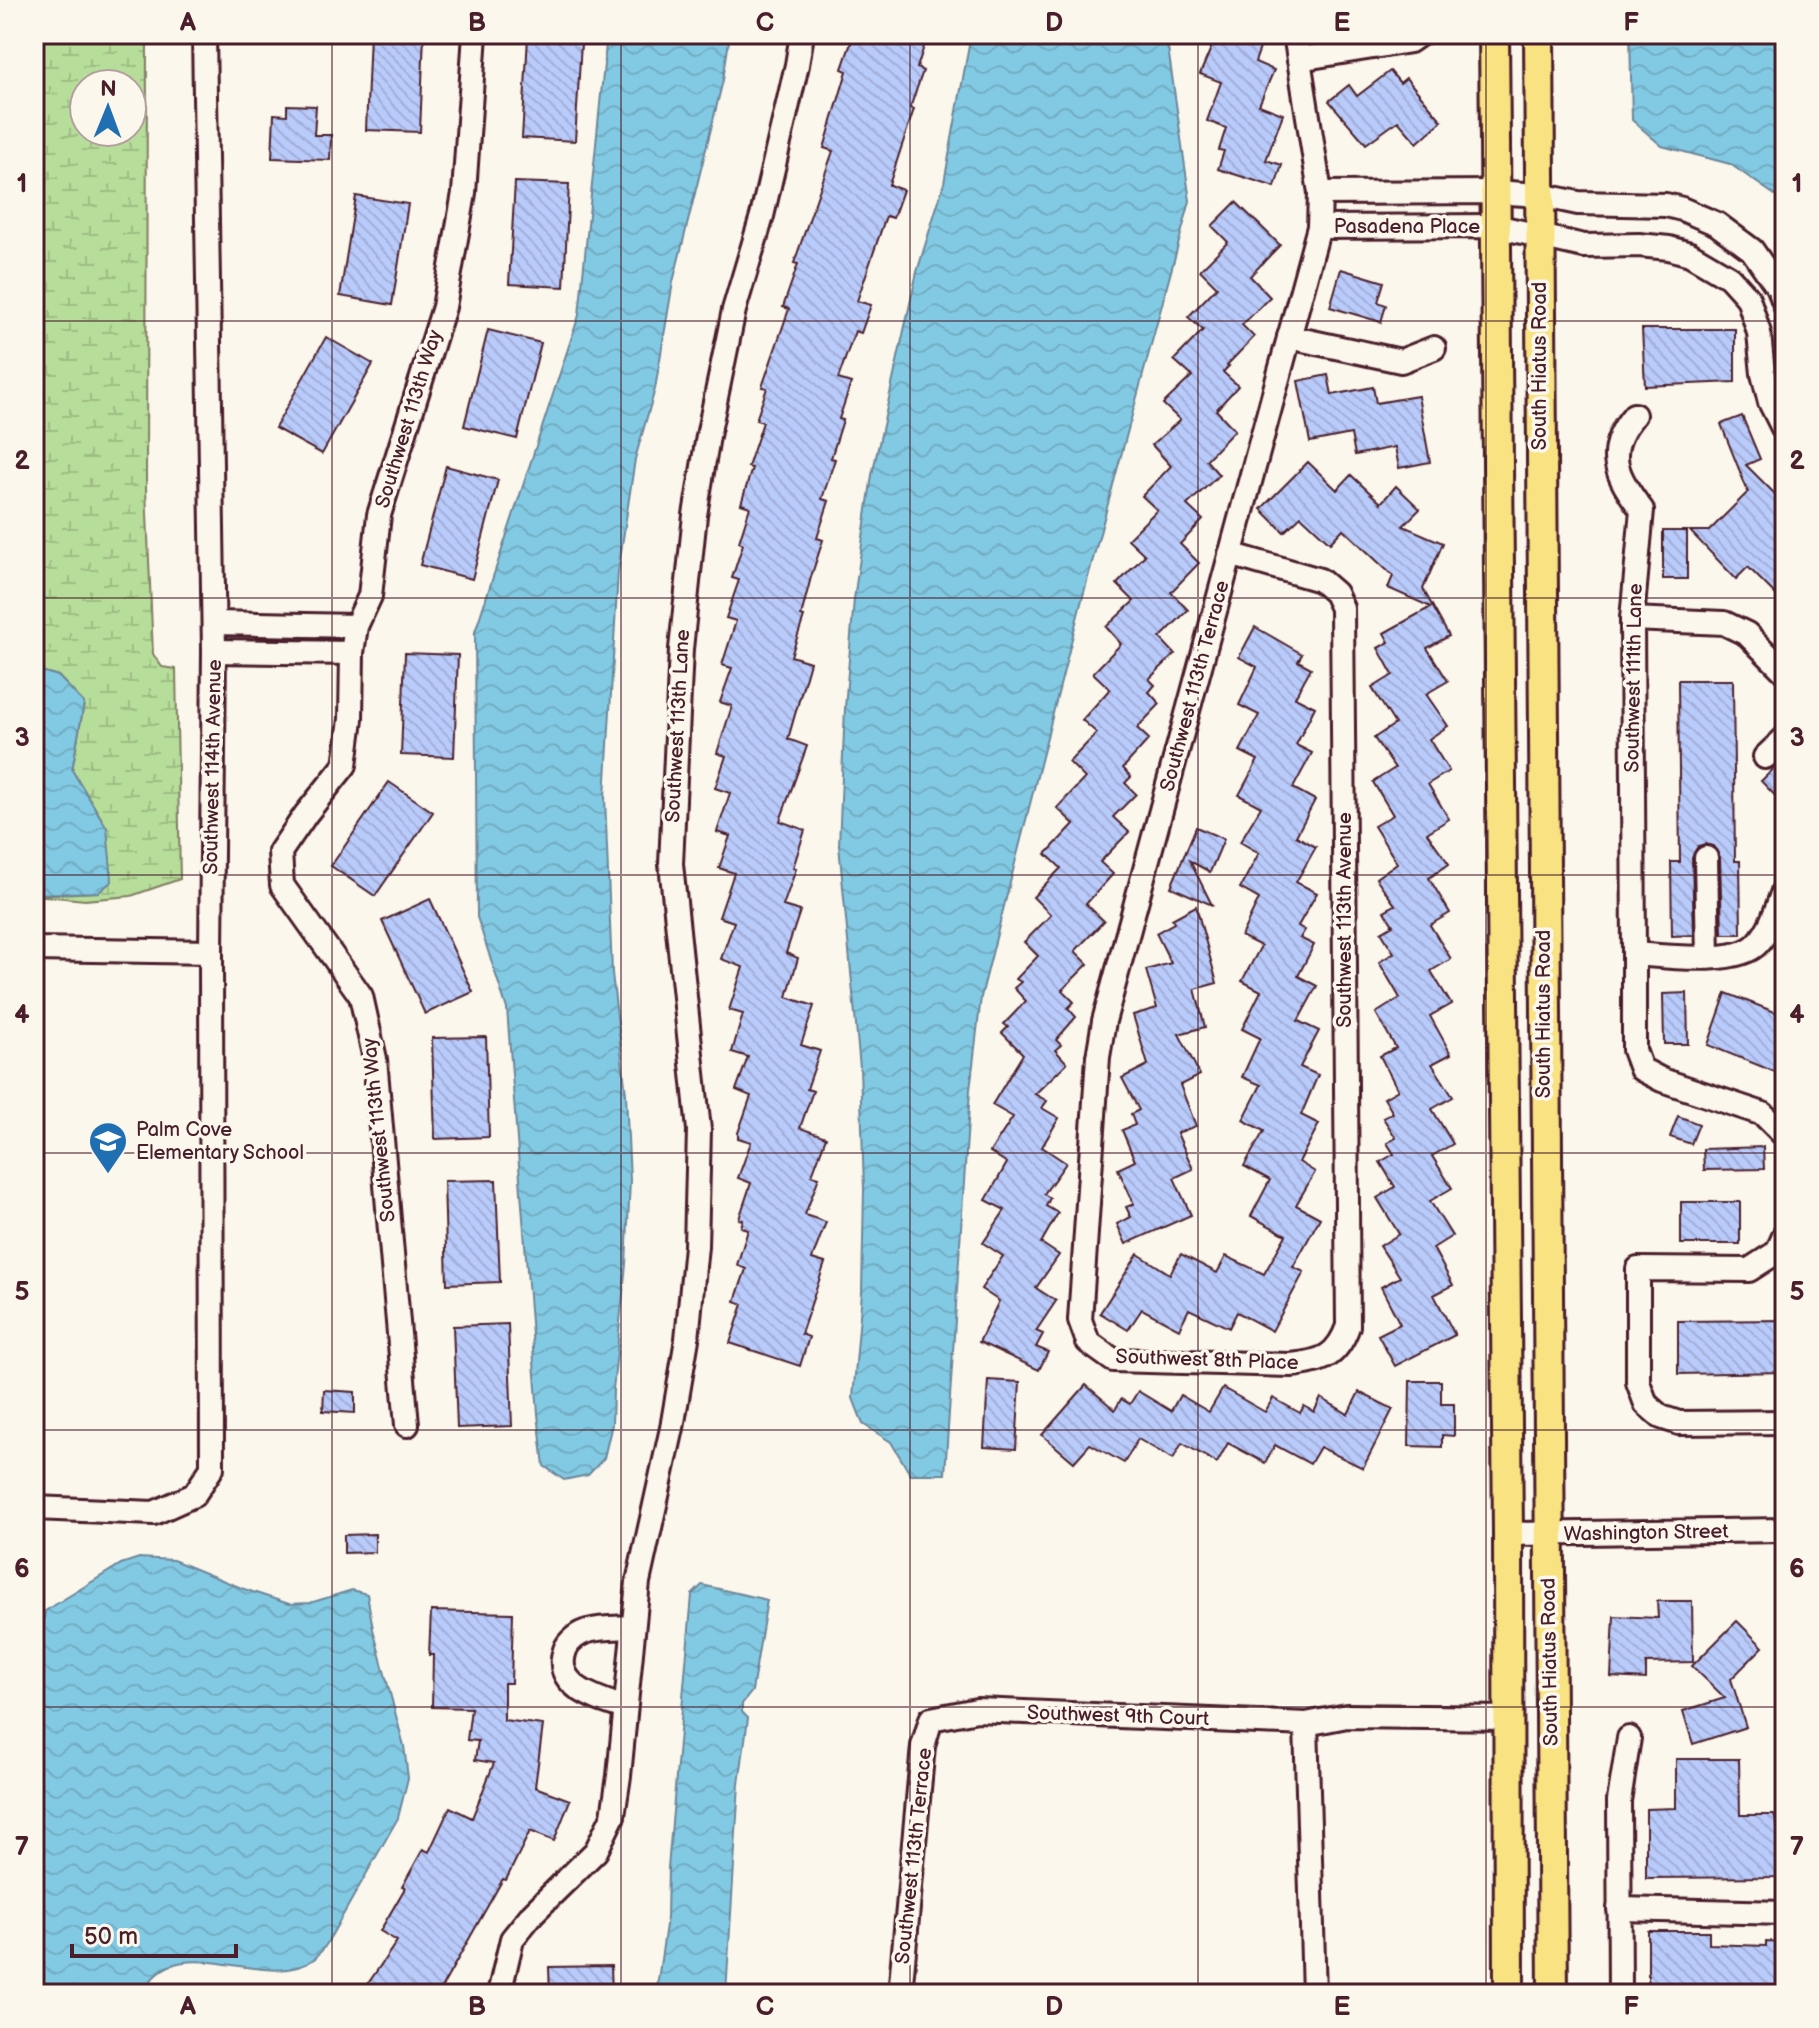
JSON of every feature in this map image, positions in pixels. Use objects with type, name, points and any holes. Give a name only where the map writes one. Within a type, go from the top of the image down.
[{"type":"main road","name":"South Hiatus Road","points":[[1494,34],[1508,1534],[1509,1994]]},
{"type":"main road","name":"South Hiatus Road","points":[[1539,34],[1553,1994]]},
{"type":"street","name":"Southwest 114th Avenue","points":[[34,1508],[154,1513],[194,1495],[212,1468],[214,623],[204,34]]},
{"type":"street","name":"Southwest 113th Way","points":[[407,1425],[375,1059],[364,1009],[361,996],[282,885],[280,852],[345,765],[351,719],[352,653],[356,626],[370,596],[379,515],[444,307],[464,193],[475,34]]},
{"type":"street","name":"Southwest 113th Lane","points":[[633,1627],[647,1534],[672,1428],[687,1339],[696,1246],[699,1130],[671,864],[681,649],[695,515],[734,310],[762,216],[802,34]]},
{"type":"street","name":"Southwest 113th Terrace","points":[[1088,1342],[1080,1320],[1098,1057],[1104,1021],[1319,227],[1320,193],[1295,34]]},
{"type":"street","points":[[1299,59],[1410,41],[1420,34]]},
{"type":"street","name":"Pasadena Place","points":[[1320,193],[1495,192],[1540,195],[1578,203],[1666,205],[1699,214],[1752,250],[1779,289],[1785,305]]},
{"type":"street","name":"Pasadena Place","points":[[1319,227],[1495,226],[1584,246],[1669,248],[1705,261],[1729,277],[1748,298],[1759,333],[1763,374],[1770,402],[1785,432]]},
{"type":"street","points":[[1289,337],[1401,361],[1434,348]]},
{"type":"street","name":"Southwest 111th Lane","points":[[1634,415],[1621,431],[1615,453],[1620,483],[1642,510],[1632,619],[1634,1050],[1641,1069],[1662,1080],[1763,1114],[1785,1136]]},
{"type":"street","name":"Southwest 113th Avenue","points":[[1230,554],[1320,580],[1335,593],[1342,608],[1348,1326],[1342,1343],[1330,1355]]},
{"type":"street","points":[[1632,619],[1724,623],[1747,634],[1785,672]]},
{"type":"street","points":[[214,623],[356,626]]},
{"type":"street","points":[[214,651],[352,653]]},
{"type":"street","points":[[1765,757],[1785,738]]},
{"type":"street","points":[[1706,858],[1708,957]]},
{"type":"street","points":[[1634,954],[1708,957],[1741,954],[1758,945],[1771,923],[1785,886]]},
{"type":"street","points":[[34,949],[211,952]]},
{"type":"street","points":[[1785,1234],[1777,1252],[1749,1270],[1638,1269],[1638,1382],[1646,1404],[1661,1417],[1679,1423],[1785,1422]]},
{"type":"street","name":"Southwest 8th Place","points":[[1088,1342],[1113,1360],[1291,1365],[1312,1363],[1330,1355]]},
{"type":"street","name":"Washington Street","points":[[1508,1534],[1785,1530]]},
{"type":"street","points":[[499,1994],[512,1939],[533,1913],[596,1851],[613,1816],[619,1776],[633,1627],[586,1631],[567,1643],[561,1661],[566,1678],[586,1695],[625,1708]]},
{"type":"street","name":"Southwest 9th Court","points":[[931,1719],[977,1710],[1306,1724],[1347,1716],[1507,1718]]},
{"type":"street","name":"Southwest 113th Terrace","points":[[900,1994],[923,1746],[931,1719]]},
{"type":"street","points":[[1306,1724],[1314,1994]]},
{"type":"street","points":[[1620,1994],[1619,1801],[1629,1738]]},
{"type":"street","points":[[1619,1909],[1785,1913]]},
{"type":"green space","points":[[34,34],[147,34],[147,68],[68,68],[68,148],[147,148],[146,489],[153,654],[162,667],[176,669],[180,879],[131,896],[85,900],[34,895],[99,892],[107,828],[72,770],[84,703],[58,676],[34,669]]},
{"type":"water","points":[[607,34],[730,34],[723,80],[673,282],[655,389],[635,459],[618,572],[605,797],[612,973],[626,1094],[630,1181],[626,1264],[612,1424],[604,1458],[588,1475],[564,1480],[544,1466],[507,1009],[477,917],[475,632],[579,315]]},
{"type":"water","points":[[971,34],[1166,34],[1190,201],[1080,607],[981,997],[970,1090],[945,1474],[910,1474],[891,1442],[863,1424],[853,1398],[862,1292],[864,1189],[860,1068],[839,845],[854,599],[872,475],[917,272],[944,183]]},
{"type":"water","points":[[1630,34],[1785,34],[1785,202],[1730,164],[1662,146],[1632,120]]},
{"type":"water","points":[[34,669],[58,676],[84,703],[72,770],[107,828],[112,881],[99,892],[34,894]]},
{"type":"water","points":[[139,1558],[173,1560],[289,1604],[310,1603],[352,1590],[367,1594],[373,1629],[404,1746],[408,1778],[398,1818],[326,1945],[314,1959],[294,1968],[271,1970],[198,1961],[176,1964],[157,1974],[143,1994],[34,1994],[34,1713],[45,1611],[121,1564]]},
{"type":"water","points":[[702,1585],[767,1600],[752,1691],[742,1704],[742,1712],[748,1718],[739,1784],[726,1994],[656,1994],[667,1918],[668,1868],[692,1595]]},
{"type":"building","points":[[370,34],[424,34],[420,132],[366,130]]},
{"type":"building","points":[[854,34],[928,34],[917,68],[923,71],[910,108],[914,109],[889,185],[903,190],[893,218],[886,216],[857,301],[871,305],[861,333],[855,331],[838,379],[851,383],[839,419],[843,420],[831,458],[835,459],[822,499],[829,501],[817,538],[823,540],[791,656],[810,662],[788,739],[807,746],[780,821],[805,830],[783,906],[800,911],[786,953],[798,958],[787,997],[814,1006],[801,1045],[820,1051],[807,1089],[813,1091],[800,1128],[826,1137],[812,1175],[819,1177],[805,1215],[826,1222],[812,1259],[825,1263],[801,1334],[809,1337],[800,1366],[730,1343],[743,1304],[735,1301],[746,1269],[737,1265],[748,1230],[741,1227],[743,1220],[739,1219],[751,1183],[738,1178],[751,1142],[738,1138],[738,1133],[751,1096],[736,1090],[748,1057],[732,1052],[743,1014],[729,1010],[743,967],[721,959],[734,922],[719,917],[734,873],[719,868],[730,836],[717,832],[730,793],[715,788],[726,756],[717,753],[732,706],[720,702],[732,668],[722,665],[736,621],[726,618],[739,580],[732,578],[750,507],[741,504],[752,468],[748,467],[763,422],[756,420],[767,388],[762,387],[789,309],[783,307],[798,264],[794,263],[833,151],[824,148],[847,71],[842,69]]},
{"type":"building","points":[[1217,34],[1265,34],[1255,62],[1274,70],[1259,105],[1283,114],[1266,160],[1282,165],[1275,187],[1218,169],[1224,151],[1219,150],[1226,128],[1207,121],[1221,82],[1200,74]]},
{"type":"building","points":[[528,37],[581,43],[575,141],[522,138]]},
{"type":"building","points":[[1390,71],[1400,83],[1406,78],[1442,121],[1417,143],[1398,121],[1366,144],[1329,101],[1349,85],[1357,96]]},
{"type":"building","points":[[287,105],[316,106],[314,135],[331,135],[330,160],[272,158],[274,114],[287,115]]},
{"type":"building","points":[[515,182],[569,184],[564,287],[509,284]]},
{"type":"building","points":[[356,196],[408,204],[392,305],[340,296]]},
{"type":"building","points":[[1236,202],[1280,245],[1250,276],[1270,297],[1242,325],[1254,337],[1223,372],[1238,386],[1216,410],[1235,430],[1206,460],[1219,475],[1187,505],[1203,520],[1180,544],[1199,563],[1171,592],[1188,610],[1160,638],[1175,654],[1149,679],[1155,685],[1149,692],[1160,704],[1137,728],[1149,739],[1123,768],[1131,777],[1125,783],[1136,794],[1113,817],[1129,832],[1100,862],[1113,874],[1086,904],[1104,921],[1075,951],[1088,964],[1062,990],[1074,1002],[1068,1008],[1076,1017],[1056,1040],[1061,1045],[1055,1050],[1067,1063],[1035,1094],[1047,1101],[1042,1108],[1059,1118],[1042,1147],[1066,1163],[1044,1194],[1050,1198],[1046,1206],[1058,1213],[1041,1243],[1059,1255],[1036,1288],[1056,1301],[1036,1331],[1043,1334],[1036,1347],[1048,1352],[1039,1370],[979,1342],[999,1301],[981,1289],[1003,1256],[983,1243],[1005,1210],[986,1200],[1007,1163],[990,1152],[1013,1117],[992,1105],[1023,1054],[1002,1033],[1008,1027],[1004,1024],[1026,1001],[1014,988],[1021,982],[1016,979],[1038,956],[1024,942],[1051,915],[1033,897],[1061,868],[1046,854],[1074,824],[1057,808],[1085,778],[1069,762],[1097,733],[1082,720],[1110,689],[1093,673],[1121,644],[1106,627],[1134,601],[1117,584],[1145,555],[1128,539],[1157,510],[1142,496],[1171,466],[1152,445],[1180,420],[1163,404],[1192,376],[1174,360],[1203,330],[1188,317],[1217,287],[1200,270],[1228,242],[1212,226]]},
{"type":"building","points":[[1341,269],[1384,282],[1378,302],[1386,305],[1381,322],[1330,307]]},
{"type":"building","points":[[1642,329],[1735,329],[1735,382],[1645,386]]},
{"type":"building","points":[[488,330],[541,343],[517,439],[464,426]]},
{"type":"building","points":[[326,337],[373,364],[322,454],[275,428]]},
{"type":"building","points":[[1328,375],[1332,395],[1373,387],[1376,403],[1418,396],[1430,462],[1399,468],[1395,447],[1355,455],[1351,434],[1310,442],[1298,381]]},
{"type":"building","points":[[1742,416],[1760,459],[1746,465],[1785,504],[1785,604],[1748,567],[1736,579],[1690,531],[1709,531],[1748,492],[1721,424]]},
{"type":"building","points":[[1308,462],[1337,490],[1351,475],[1381,503],[1396,486],[1420,509],[1403,526],[1443,543],[1423,589],[1449,636],[1427,648],[1448,681],[1426,694],[1448,726],[1429,739],[1449,771],[1428,784],[1449,819],[1427,833],[1449,864],[1429,878],[1450,913],[1430,925],[1451,959],[1431,971],[1451,1004],[1430,1016],[1451,1054],[1432,1064],[1453,1097],[1432,1109],[1453,1144],[1432,1156],[1452,1188],[1430,1201],[1452,1236],[1433,1248],[1453,1285],[1434,1295],[1455,1335],[1395,1366],[1378,1335],[1400,1324],[1381,1287],[1400,1277],[1380,1246],[1399,1234],[1377,1198],[1395,1187],[1380,1162],[1394,1154],[1387,1143],[1396,1138],[1383,1118],[1393,1113],[1384,1098],[1398,1090],[1380,1056],[1396,1048],[1376,1013],[1400,998],[1379,962],[1394,953],[1381,932],[1393,925],[1384,911],[1395,905],[1376,878],[1397,863],[1374,826],[1393,815],[1373,782],[1395,768],[1374,738],[1395,724],[1372,688],[1393,675],[1378,648],[1389,642],[1384,633],[1431,607],[1388,588],[1393,576],[1343,529],[1330,543],[1301,516],[1284,532],[1261,509]]},
{"type":"building","points":[[446,466],[498,480],[472,579],[420,565]]},
{"type":"building","points":[[1663,531],[1687,531],[1687,579],[1663,579]]},
{"type":"building","points":[[1255,627],[1302,654],[1298,661],[1311,668],[1295,697],[1315,707],[1296,745],[1312,753],[1293,788],[1315,800],[1296,836],[1316,847],[1296,882],[1317,893],[1298,926],[1305,930],[1300,938],[1314,945],[1298,976],[1317,986],[1298,1021],[1319,1031],[1300,1067],[1318,1075],[1301,1115],[1319,1124],[1299,1162],[1315,1172],[1296,1205],[1320,1218],[1293,1267],[1304,1272],[1272,1331],[1237,1312],[1229,1328],[1189,1309],[1179,1329],[1142,1309],[1128,1330],[1100,1313],[1138,1254],[1170,1274],[1181,1254],[1217,1273],[1226,1256],[1264,1274],[1286,1235],[1251,1216],[1270,1180],[1244,1166],[1264,1131],[1243,1120],[1261,1085],[1242,1077],[1260,1038],[1242,1029],[1261,991],[1242,981],[1261,946],[1241,936],[1259,899],[1240,888],[1259,853],[1240,842],[1261,807],[1239,795],[1258,760],[1240,751],[1259,715],[1239,705],[1257,667],[1239,657]]},
{"type":"building","points":[[405,653],[458,655],[454,757],[401,755]]},
{"type":"building","points":[[1678,680],[1733,680],[1735,861],[1740,861],[1741,934],[1722,934],[1720,857],[1713,846],[1705,844],[1698,846],[1692,858],[1694,935],[1672,936],[1671,862],[1680,862]]},
{"type":"building","points":[[1785,758],[1785,806],[1761,781]]},
{"type":"building","points":[[389,782],[433,812],[375,896],[331,866]]},
{"type":"building","points":[[1196,827],[1224,839],[1210,872],[1190,861],[1212,905],[1171,887]]},
{"type":"building","points":[[430,899],[473,992],[425,1014],[382,921]]},
{"type":"building","points":[[1196,906],[1217,983],[1195,989],[1205,1027],[1179,1034],[1200,1075],[1180,1085],[1196,1126],[1177,1133],[1193,1169],[1174,1178],[1191,1215],[1126,1244],[1117,1224],[1131,1217],[1126,1207],[1134,1204],[1118,1169],[1135,1161],[1122,1130],[1135,1125],[1131,1114],[1139,1110],[1122,1078],[1148,1065],[1133,1015],[1157,1008],[1146,970],[1171,963],[1156,933],[1174,923],[1172,919]]},
{"type":"building","points":[[1687,993],[1688,1044],[1664,1044],[1663,994]]},
{"type":"building","points":[[1726,993],[1785,1016],[1785,1076],[1708,1045]]},
{"type":"building","points":[[486,1037],[489,1137],[435,1139],[432,1038]]},
{"type":"building","points":[[1678,1116],[1699,1124],[1691,1144],[1670,1137]]},
{"type":"building","points":[[1763,1147],[1764,1169],[1704,1170],[1703,1149]]},
{"type":"building","points":[[496,1180],[500,1282],[447,1284],[444,1181]]},
{"type":"building","points":[[1681,1202],[1740,1202],[1740,1244],[1681,1244]]},
{"type":"building","points":[[1785,1320],[1785,1372],[1678,1374],[1678,1321]]},
{"type":"building","points":[[508,1324],[512,1426],[457,1428],[453,1326]]},
{"type":"building","points":[[988,1380],[1020,1382],[1016,1449],[984,1447]]},
{"type":"building","points":[[1410,1381],[1441,1381],[1441,1404],[1454,1404],[1454,1436],[1442,1435],[1442,1447],[1409,1446]]},
{"type":"building","points":[[1086,1385],[1115,1410],[1121,1399],[1130,1404],[1138,1391],[1171,1411],[1180,1395],[1209,1412],[1223,1388],[1265,1412],[1273,1398],[1300,1413],[1304,1406],[1314,1412],[1321,1398],[1348,1414],[1359,1392],[1393,1409],[1363,1468],[1320,1447],[1310,1464],[1275,1445],[1265,1463],[1228,1443],[1217,1463],[1182,1443],[1173,1459],[1138,1439],[1124,1463],[1090,1444],[1074,1462],[1042,1435]]},
{"type":"building","points":[[324,1390],[355,1392],[355,1413],[323,1411]]},
{"type":"building","points":[[375,1534],[375,1552],[344,1553],[344,1535]]},
{"type":"building","points":[[1657,1601],[1692,1601],[1693,1662],[1646,1663],[1646,1679],[1611,1677],[1614,1616],[1658,1618]]},
{"type":"building","points":[[431,1611],[513,1613],[511,1683],[504,1683],[504,1720],[543,1725],[535,1787],[570,1800],[554,1841],[530,1831],[506,1880],[503,1879],[438,1994],[361,1994],[397,1941],[380,1931],[423,1849],[429,1852],[450,1807],[472,1818],[494,1763],[475,1760],[478,1741],[467,1740],[471,1708],[432,1707],[433,1655],[429,1655]]},
{"type":"building","points":[[1737,1621],[1763,1647],[1731,1679],[1746,1727],[1693,1744],[1683,1711],[1725,1698],[1692,1666]]},
{"type":"building","points":[[1676,1759],[1739,1759],[1740,1815],[1774,1815],[1780,1834],[1785,1833],[1785,1877],[1646,1878],[1646,1809],[1676,1808]]},
{"type":"building","points":[[1648,1931],[1709,1931],[1709,1944],[1766,1946],[1766,1941],[1785,1942],[1785,1994],[1648,1994]]},
{"type":"building","points":[[611,1966],[612,1994],[550,1994],[549,1967]]},
{"type":"place","name":"Palm Cove Elementary School","points":[[108,1175]]}]
